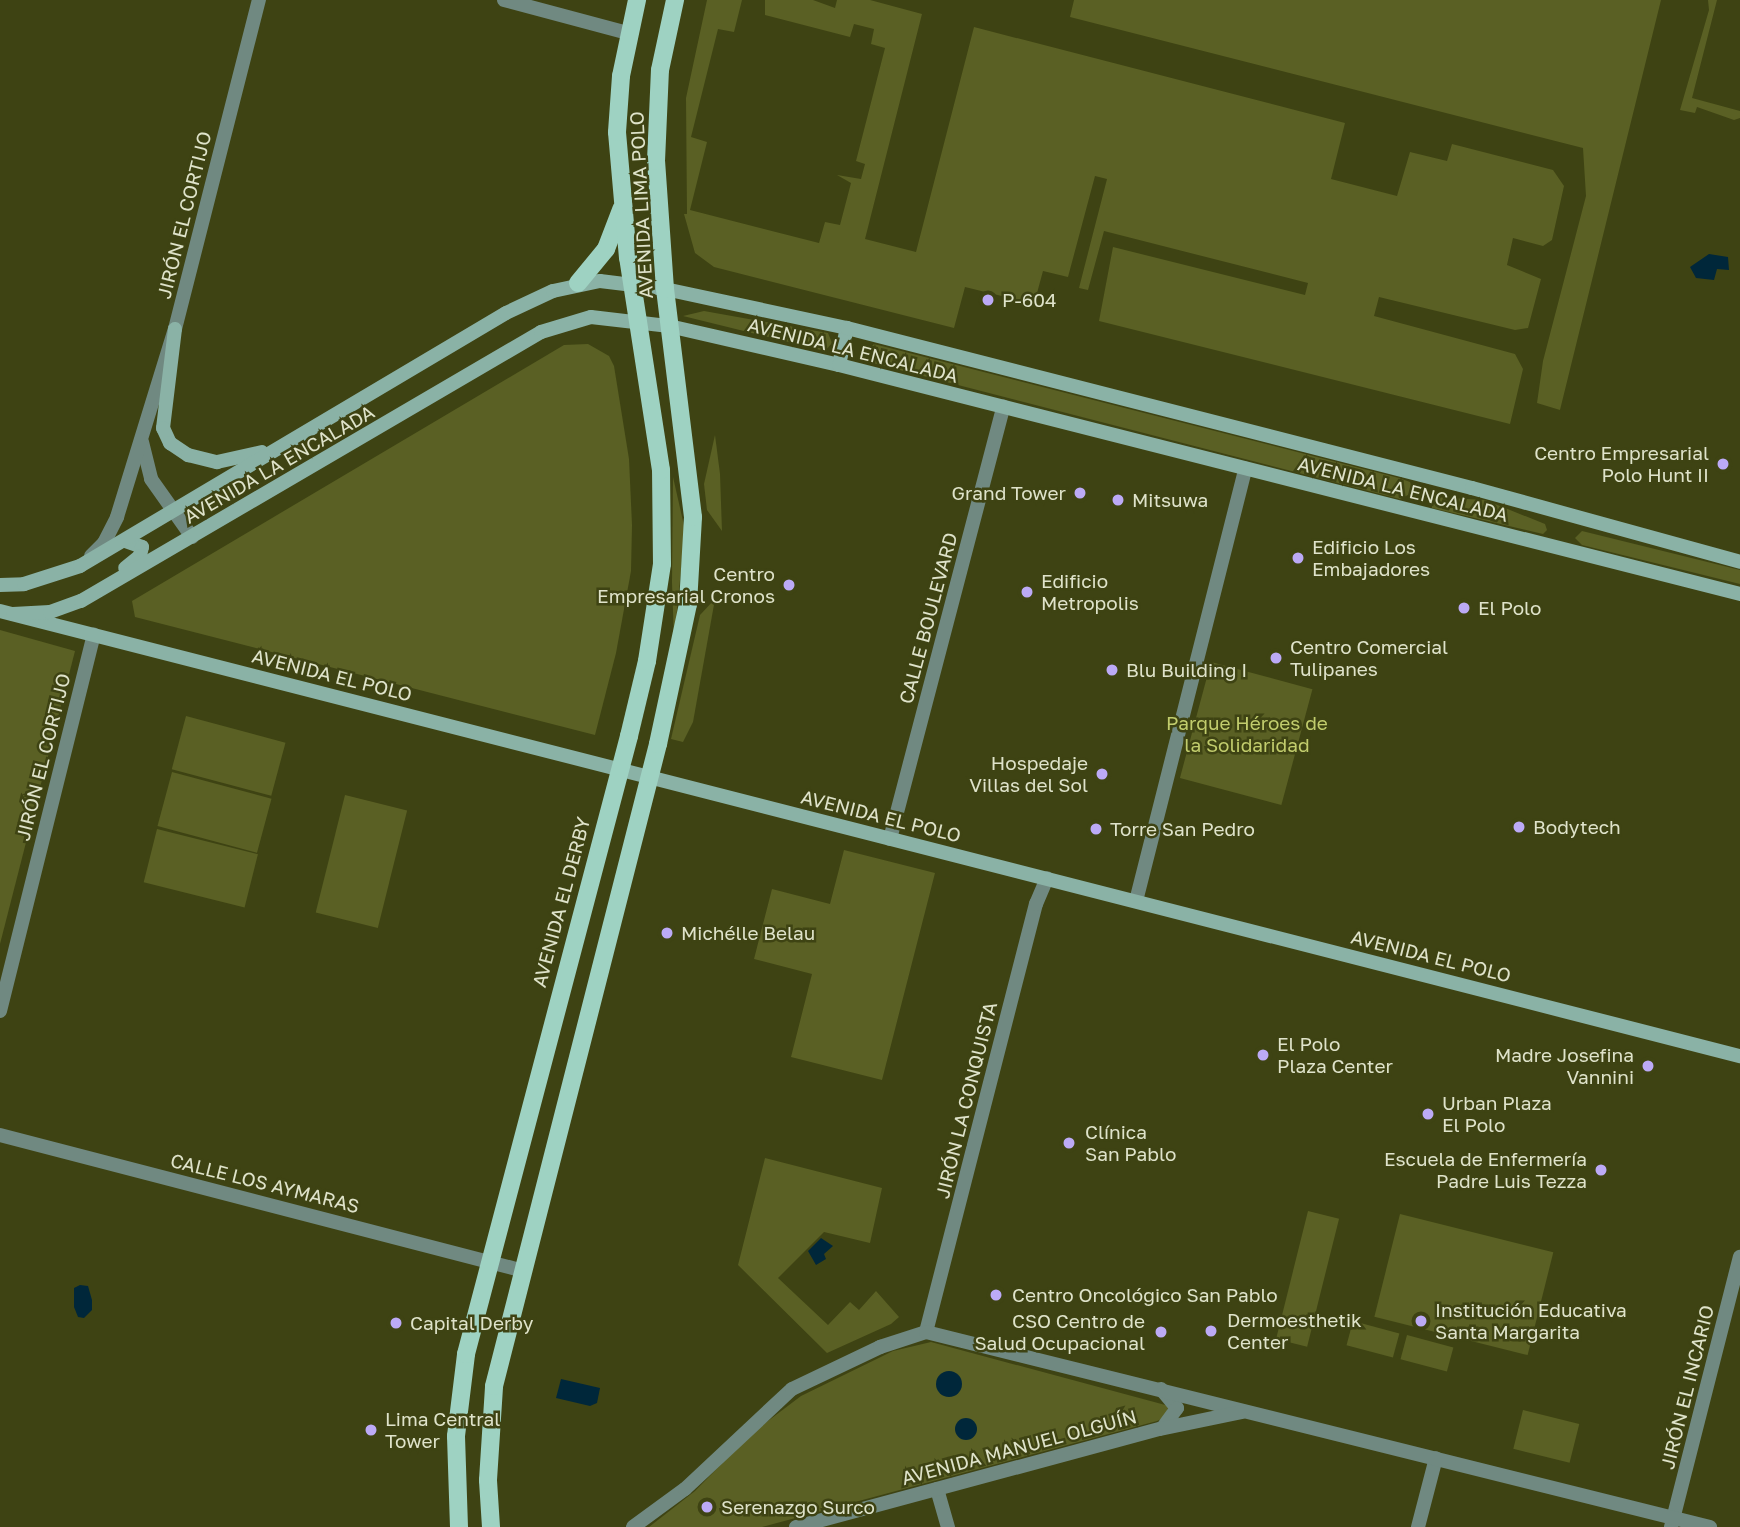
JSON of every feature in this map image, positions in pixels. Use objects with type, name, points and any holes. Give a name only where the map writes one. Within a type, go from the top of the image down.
[{"type":"main road","name":"AVENIDA LIMA POLO","points":[[632,284],[623,203],[617,107],[628,33],[637,0]]},
{"type":"main road","name":"AVENIDA LIMA POLO","points":[[669,326],[656,173],[657,100],[675,0]]},
{"type":"main road","points":[[578,283],[606,249],[623,203]]},
{"type":"main road","name":"AVENIDA LA ENCALADA","points":[[0,585],[24,584],[80,566],[506,313],[578,283],[632,284],[665,289],[848,328],[1472,488],[1740,562]]},
{"type":"main road","name":"AVENIDA EL DERBY","points":[[459,1527],[456,1473],[460,1394],[489,1261],[647,661],[664,520],[654,412],[632,284]]},
{"type":"main road","name":"AVENIDA LA ENCALADA","points":[[6,613],[59,610],[91,595],[541,332],[583,318],[639,321],[669,326],[839,365],[1740,594]]},
{"type":"main road","points":[[491,1527],[491,1416],[520,1270],[681,649],[693,565],[690,477],[669,326]]},
{"type":"main road","points":[[175,328],[163,428],[170,443],[188,455],[217,462],[283,445]]},
{"type":"main road","points":[[839,365],[848,328]]},
{"type":"main road","points":[[91,595],[140,556],[139,543],[125,541]]},
{"type":"main road","name":"AVENIDA EL POLO","points":[[6,613],[1740,1056]]},
{"type":"main road","points":[[604,820],[612,810],[624,808],[634,816],[636,828]]},
{"type":"street","name":"JIRÓN EL CORTIJO","points":[[80,566],[111,531],[141,438],[175,328],[259,0]]},
{"type":"street","points":[[504,0],[628,33]]},
{"type":"street","name":"CALLE BOULEVARD","points":[[890,839],[1003,407]]},
{"type":"street","points":[[141,438],[151,479],[192,537]]},
{"type":"street","points":[[1136,901],[1245,469]]},
{"type":"street","name":"JIRÓN EL CORTIJO","points":[[0,1011],[94,635]]},
{"type":"street","name":"JIRÓN LA CONQUISTA","points":[[926,1332],[1036,904],[1047,878]]},
{"type":"street","name":"CALLE LOS AYMARAS","points":[[0,1135],[520,1270]]},
{"type":"street","name":"JIRÓN EL INCARIO","points":[[1672,1522],[1740,1256]]},
{"type":"street","points":[[634,1527],[677,1496],[792,1389],[880,1347],[926,1332]]},
{"type":"street","name":"AVENIDA MANUEL OLGUÍN","points":[[926,1332],[1155,1386],[1672,1522],[1710,1527]]},
{"type":"street","points":[[1155,1386],[1172,1398],[1177,1408],[1171,1421],[1160,1429]]},
{"type":"street","name":"AVENIDA MANUEL OLGUÍN","points":[[796,1527],[1160,1429],[1253,1411]]},
{"type":"street","points":[[1418,1527],[1436,1458]]},
{"type":"street","points":[[937,1489],[947,1527]]},
{"type":"green space","points":[[707,0],[742,0],[734,32],[718,29],[691,137],[707,142],[690,210],[819,243],[825,222],[840,225],[851,183],[837,175],[861,179],[865,164],[856,161],[885,48],[871,44],[874,29],[854,24],[850,37],[765,15],[765,0],[813,0],[835,8],[837,0],[870,0],[922,14],[865,239],[916,252],[974,27],[1345,123],[1331,179],[1397,196],[1410,152],[1447,161],[1452,144],[1553,170],[1564,186],[1552,240],[1543,246],[1513,238],[1507,265],[1541,279],[1528,328],[1515,330],[1379,297],[1374,316],[1515,354],[1523,369],[1510,424],[1099,321],[1113,247],[1305,295],[1308,283],[1104,231],[1088,290],[1079,288],[1107,179],[1095,176],[1068,277],[1043,271],[1034,304],[965,287],[954,328],[714,267],[695,253],[684,214],[687,214],[686,98]]},
{"type":"green space","points":[[1074,0],[1661,0],[1560,410],[1537,403],[1543,361],[1586,196],[1583,148],[1070,17]]},
{"type":"green space","points":[[1708,0],[1717,0],[1692,98],[1740,111],[1740,118],[1734,120],[1697,107],[1695,113],[1680,110],[1709,10]]},
{"type":"green space","points":[[704,311],[828,333],[832,343],[825,351],[683,316]]},
{"type":"green space","points":[[588,344],[609,356],[614,366],[629,459],[632,525],[631,571],[616,653],[595,735],[135,617],[132,601],[564,345]]},
{"type":"green space","points":[[874,344],[1399,478],[1410,482],[1414,492],[1400,499],[869,362],[866,351]]},
{"type":"green space","points":[[715,435],[720,474],[722,531],[707,510],[704,484]]},
{"type":"green space","points":[[673,477],[685,530],[674,640],[672,583]]},
{"type":"green space","points":[[1432,497],[1485,500],[1545,524],[1547,530],[1543,534],[1432,508]]},
{"type":"green space","points":[[1582,531],[1740,570],[1740,584],[1582,545],[1575,538]]},
{"type":"green space","points":[[715,599],[693,722],[683,742],[671,739],[700,615]]},
{"type":"green space","points":[[0,630],[75,651],[0,944]]},
{"type":"green space","name":"Parque Héroes de la Solidaridad","points":[[1211,662],[1312,689],[1281,805],[1180,778]]},
{"type":"green space","points":[[186,716],[285,743],[271,796],[172,769]]},
{"type":"green space","points":[[172,772],[271,799],[257,853],[158,826]]},
{"type":"green space","points":[[345,795],[407,810],[378,928],[316,912]]},
{"type":"green space","points":[[157,829],[258,854],[245,908],[144,882]]},
{"type":"green space","points":[[844,850],[935,873],[882,1080],[791,1057],[812,974],[754,959],[772,889],[830,904]]},
{"type":"green space","points":[[765,1158],[882,1188],[870,1243],[824,1232],[778,1278],[828,1325],[850,1302],[859,1310],[876,1291],[899,1317],[891,1324],[827,1353],[738,1265]]},
{"type":"green space","points":[[1308,1211],[1339,1219],[1307,1347],[1276,1339]]},
{"type":"green space","points":[[1400,1214],[1553,1252],[1528,1355],[1374,1317]]},
{"type":"green space","points":[[1353,1321],[1399,1333],[1393,1358],[1347,1345]]},
{"type":"green space","points":[[1407,1335],[1453,1347],[1447,1372],[1401,1359]]},
{"type":"green space","points":[[931,1342],[1169,1406],[1164,1418],[1157,1421],[762,1527],[649,1527],[695,1491],[752,1433],[801,1396],[893,1351]]},
{"type":"green space","points":[[1523,1410],[1579,1424],[1570,1463],[1513,1449]]},
{"type":"water","points":[[1709,254],[1728,257],[1729,270],[1717,269],[1714,280],[1696,278],[1690,267]]},
{"type":"water","points":[[821,1238],[833,1246],[824,1254],[826,1259],[816,1265],[808,1251]]},
{"type":"water","points":[[80,1285],[88,1286],[92,1300],[92,1310],[84,1318],[78,1317],[74,1307],[74,1288]]},
{"type":"water","points":[[949,1371],[958,1375],[962,1384],[958,1393],[949,1397],[940,1393],[936,1384],[940,1375]]},
{"type":"water","points":[[561,1379],[600,1388],[597,1403],[590,1406],[556,1398]]},
{"type":"water","points":[[966,1418],[974,1421],[977,1429],[974,1437],[966,1440],[958,1437],[955,1429],[958,1421]]},
{"type":"place","name":"P-604","points":[[988,300]]},
{"type":"place","name":"Centro Empresarial Polo Hunt II","points":[[1723,464]]},
{"type":"place","name":"Grand Tower","points":[[1080,493]]},
{"type":"place","name":"Mitsuwa","points":[[1118,500]]},
{"type":"place","name":"Edificio Los Embajadores","points":[[1298,558]]},
{"type":"place","name":"Centro Empresarial Cronos","points":[[789,585]]},
{"type":"place","name":"Edificio Metropolis","points":[[1027,592]]},
{"type":"place","name":"El Polo","points":[[1464,608]]},
{"type":"place","name":"Centro Comercial Tulipanes","points":[[1276,658]]},
{"type":"place","name":"Blu Building I","points":[[1112,670]]},
{"type":"place","name":"Hospedaje Villas del Sol","points":[[1102,774]]},
{"type":"place","name":"Bodytech","points":[[1519,827]]},
{"type":"place","name":"Torre San Pedro","points":[[1096,829]]},
{"type":"place","name":"Michélle Belau","points":[[667,933]]},
{"type":"place","name":"El Polo Plaza Center","points":[[1263,1055]]},
{"type":"place","name":"Madre Josefina Vannini","points":[[1648,1066]]},
{"type":"place","name":"Urban Plaza El Polo","points":[[1428,1114]]},
{"type":"place","name":"Clínica San Pablo","points":[[1069,1143]]},
{"type":"place","name":"Escuela de Enfermería Padre Luis Tezza","points":[[1601,1170]]},
{"type":"place","name":"Centro Oncológico San Pablo","points":[[996,1295]]},
{"type":"place","name":"Institución Educativa Santa Margarita","points":[[1421,1321]]},
{"type":"place","name":"Capital Derby","points":[[396,1323]]},
{"type":"place","name":"Dermoesthetik Center","points":[[1211,1331]]},
{"type":"place","name":"CSO Centro de Salud Ocupacional","points":[[1161,1332]]},
{"type":"place","name":"Lima Central Tower","points":[[371,1430]]},
{"type":"place","name":"Serenazgo Surco","points":[[707,1507]]}]
